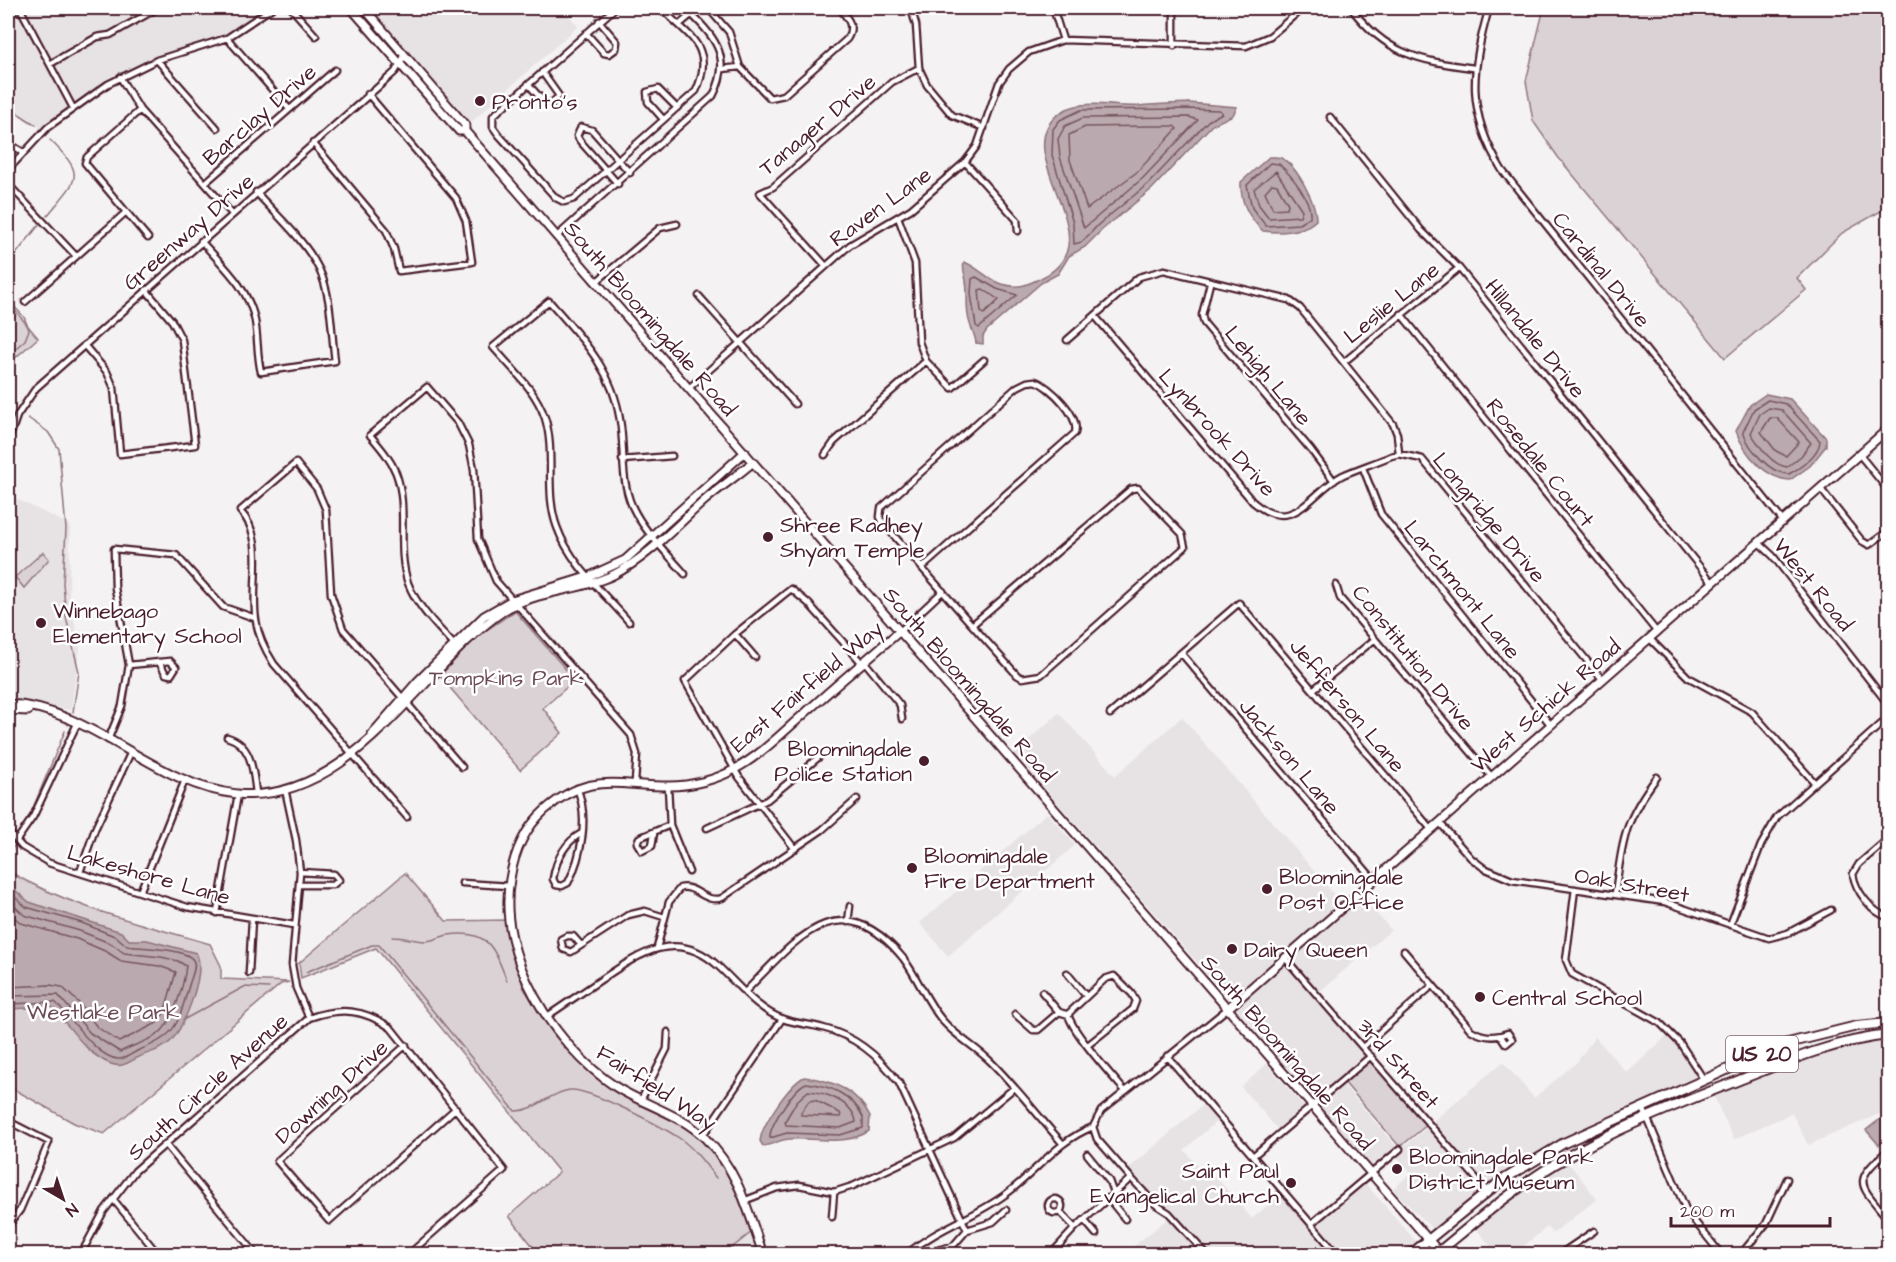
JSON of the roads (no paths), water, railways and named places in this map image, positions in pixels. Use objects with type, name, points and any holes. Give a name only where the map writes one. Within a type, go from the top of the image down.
[{"type":"main road","name":"US 20","points":[[1411,1254],[1488,1192],[1537,1158],[1643,1107],[1784,1044],[1857,1026],[1888,1023]]},
{"type":"main road","name":"US 20","points":[[1438,1254],[1535,1177],[1574,1154],[1647,1118],[1803,1054],[1858,1038],[1888,1035]]},
{"type":"street","points":[[8,14],[19,8],[73,108]]},
{"type":"street","points":[[50,64],[97,37],[110,35],[158,8]]},
{"type":"street","points":[[8,170],[23,152],[73,108],[120,77],[157,60],[227,38],[272,8]]},
{"type":"street","points":[[291,8],[316,36]]},
{"type":"street","name":"South Bloomingdale Road","points":[[351,8],[459,131],[465,131],[1429,1240],[1438,1254]]},
{"type":"street","points":[[364,8],[465,125],[465,131]]},
{"type":"street","points":[[615,8],[493,116],[494,127],[498,134],[556,198],[564,202],[574,199],[696,91],[705,72],[702,54],[680,24],[661,8]]},
{"type":"street","points":[[556,237],[709,103],[720,82],[722,69],[718,45],[710,33],[685,8]]},
{"type":"street","points":[[708,8],[729,32],[740,67],[770,98],[784,95],[851,32],[849,19],[839,8]]},
{"type":"street","points":[[714,13],[728,8]]},
{"type":"street","points":[[911,8],[916,25],[919,68],[927,85],[952,115],[984,128]]},
{"type":"street","points":[[1053,8],[1063,40]]},
{"type":"street","points":[[1174,8],[1174,46]]},
{"type":"street","name":"Raven Lane","points":[[689,388],[826,266],[863,236],[923,200],[965,162],[977,146],[994,94],[1009,69],[1029,52],[1063,40],[1174,46],[1234,47],[1253,44],[1270,36],[1303,8]]},
{"type":"street","points":[[1351,8],[1381,40],[1398,51],[1425,61],[1474,68]]},
{"type":"street","name":"Cardinal Drive","points":[[1489,8],[1474,68],[1474,95],[1479,122],[1491,153],[1502,170],[1782,520]]},
{"type":"street","points":[[680,24],[692,14]]},
{"type":"street","points":[[586,33],[604,53],[609,54],[616,49],[617,42],[599,21]]},
{"type":"street","points":[[227,38],[289,109]]},
{"type":"street","name":"Greenway Drive","points":[[8,441],[17,416],[30,395],[256,192],[395,72],[405,55]]},
{"type":"street","points":[[157,60],[217,128]]},
{"type":"street","points":[[722,69],[740,67]]},
{"type":"street","name":"Tanager Drive","points":[[826,266],[760,193],[773,187],[892,82],[919,68]]},
{"type":"street","name":"Barclay Drive","points":[[205,183],[334,70]]},
{"type":"street","points":[[528,84],[544,102],[551,104],[556,102],[559,96],[558,91],[542,72]]},
{"type":"street","points":[[120,77],[140,110],[232,214]]},
{"type":"street","points":[[663,119],[648,102],[647,92],[658,89],[677,108]]},
{"type":"street","points":[[313,143],[386,230],[394,249],[399,272],[472,262],[466,222],[456,198],[368,94]]},
{"type":"street","points":[[140,110],[87,157],[85,163],[125,213],[148,237]]},
{"type":"street","name":"Hillandale Drive","points":[[1330,117],[1421,230],[1459,268],[1712,582]]},
{"type":"street","points":[[618,184],[580,141],[577,136],[581,127],[592,130],[630,173]]},
{"type":"street","points":[[8,143],[23,152]]},
{"type":"street","points":[[965,162],[1017,220],[1018,231]]},
{"type":"street","points":[[8,184],[75,255]]},
{"type":"street","points":[[201,241],[239,284],[249,301],[255,321],[261,372],[335,361],[328,301],[319,269],[307,251],[256,192]]},
{"type":"street","points":[[26,302],[75,255],[125,213]]},
{"type":"street","points":[[898,217],[915,263],[919,342],[926,361],[952,388],[984,360]]},
{"type":"street","points":[[596,282],[660,228],[677,224]]},
{"type":"street","name":"Leslie Lane","points":[[1344,362],[1459,268]]},
{"type":"street","name":"Longridge Drive","points":[[1067,340],[1139,277],[1152,271],[1164,270],[1294,302],[1393,424],[1397,434],[1399,454],[1416,456],[1430,467],[1602,679]]},
{"type":"street","name":"Lehigh Lane","points":[[1210,283],[1202,315],[1204,323],[1311,450],[1334,481]]},
{"type":"street","points":[[84,345],[107,372],[114,388],[119,419],[120,454],[195,445],[182,340],[172,321],[146,290]]},
{"type":"street","points":[[699,296],[795,404]]},
{"type":"street","points":[[630,622],[567,549],[554,518],[549,442],[542,411],[532,393],[493,347],[549,301],[587,344],[606,375],[620,418],[622,460],[631,503],[655,539],[685,574]]},
{"type":"street","name":"Rosedale Court","points":[[1401,314],[1656,631]]},
{"type":"street","name":"Lynbrook Drive","points":[[1095,316],[1260,508],[1280,516],[1297,511],[1334,481],[1399,454]]},
{"type":"street","points":[[825,455],[834,442],[926,361]]},
{"type":"street","points":[[922,568],[1075,433],[1074,419],[1042,384],[1031,381],[1017,387],[881,508],[880,520],[922,568],[943,591],[972,625],[1017,675],[1022,678],[1041,675],[1179,553],[1186,542],[1182,534],[1145,492],[1138,488],[1131,489],[972,625]]},
{"type":"street","points":[[456,648],[420,606],[409,585],[403,560],[397,476],[390,461],[370,435],[427,387],[458,423],[468,441],[472,456],[476,526],[480,546],[496,581],[631,735],[637,754],[635,782]]},
{"type":"street","name":"West Schick Road","points":[[1227,1009],[1888,429]]},
{"type":"street","points":[[655,539],[745,452]]},
{"type":"street","points":[[1859,454],[1888,490]]},
{"type":"street","points":[[622,460],[672,456]]},
{"type":"street","points":[[8,704],[43,711],[77,723],[185,780],[238,794],[285,789],[327,771],[353,754],[371,736],[374,729],[456,648],[484,616],[514,603],[592,579],[655,539],[753,462]]},
{"type":"street","points":[[407,817],[274,664],[261,640],[255,618],[252,528],[240,511],[296,463],[316,489],[326,510],[331,594],[337,618],[350,639],[462,767]]},
{"type":"street","name":"Larchmont Lane","points":[[1363,468],[1381,514],[1550,724]]},
{"type":"street","points":[[1820,488],[1862,541],[1869,545],[1888,531]]},
{"type":"street","name":"West Road","points":[[1758,542],[1773,556],[1888,705]]},
{"type":"street","points":[[108,740],[122,706],[129,665],[116,588],[114,549],[176,555],[223,607],[255,618]]},
{"type":"street","name":"Constitution Drive","points":[[1336,585],[1340,598],[1491,776]]},
{"type":"street","points":[[795,849],[735,769],[683,681],[791,586],[900,705],[902,719]]},
{"type":"street","points":[[900,631],[943,591]]},
{"type":"street","name":"Jefferson Lane","points":[[1181,653],[1239,603],[1431,829]]},
{"type":"street","name":"East Fairfield Way","points":[[508,886],[513,862],[528,829],[551,805],[577,788],[602,782],[635,782],[668,786],[704,781],[735,769],[766,748],[900,631]]},
{"type":"street","points":[[735,634],[755,657]]},
{"type":"street","points":[[1648,638],[1688,677],[1752,711],[1815,783]]},
{"type":"street","points":[[1314,689],[1375,639]]},
{"type":"street","points":[[1110,714],[1181,653]]},
{"type":"street","name":"Jackson Lane","points":[[1181,653],[1374,880]]},
{"type":"street","points":[[129,665],[159,662]]},
{"type":"street","points":[[8,710],[43,711]]},
{"type":"street","points":[[1730,925],[1766,834],[1784,810],[1888,718]]},
{"type":"street","points":[[17,840],[33,817],[77,723]]},
{"type":"street","points":[[227,737],[238,740],[248,754],[256,793]]},
{"type":"street","points":[[80,872],[95,829],[131,752]]},
{"type":"street","points":[[707,828],[760,804],[819,757]]},
{"type":"street","points":[[1615,894],[1628,822],[1638,801],[1657,777]]},
{"type":"street","points":[[140,892],[185,780]]},
{"type":"street","points":[[668,786],[670,825],[689,872]]},
{"type":"street","points":[[577,788],[583,805],[582,833],[570,879],[566,885],[559,886],[554,882],[556,866],[570,842],[582,833]]},
{"type":"street","points":[[285,789],[300,872],[294,925],[293,975],[309,1018]]},
{"type":"street","points":[[217,913],[238,794]]},
{"type":"street","points":[[657,948],[669,902],[684,887],[708,899],[722,898],[795,849],[857,799]]},
{"type":"street","name":"Oak Street","points":[[1439,822],[1471,858],[1497,874],[1526,883],[1665,902],[1769,938],[1788,933],[1831,910]]},
{"type":"street","points":[[654,833],[652,846],[642,851],[637,843],[639,838],[670,825]]},
{"type":"street","name":"Lakeshore Lane","points":[[8,831],[22,847],[42,860],[187,907],[294,925]]},
{"type":"street","points":[[1888,839],[1859,864],[1853,874],[1857,888],[1879,914],[1888,916]]},
{"type":"street","points":[[299,885],[333,885],[339,880],[334,874],[300,872]]},
{"type":"street","points":[[462,884],[508,886]]},
{"type":"street","name":"Fairfield Way","points":[[508,886],[511,920],[520,963],[546,1017],[586,1064],[617,1087],[703,1135],[729,1165],[746,1200],[763,1254]]},
{"type":"street","points":[[1575,889],[1566,960],[1569,970],[1576,977],[1660,1023],[1680,1043],[1704,1080]]},
{"type":"street","points":[[848,922],[850,906]]},
{"type":"street","points":[[581,945],[636,912],[645,911],[664,917]]},
{"type":"street","points":[[249,973],[252,919]]},
{"type":"street","points":[[745,992],[802,934],[823,924],[848,922],[871,930],[888,942],[903,959],[943,1022],[986,1057],[1063,1144]]},
{"type":"street","points":[[546,1017],[635,957],[657,948],[677,946],[696,952],[716,964],[745,992],[782,1019],[826,1029],[852,1039],[872,1052],[899,1083],[963,1217],[967,1230]]},
{"type":"street","points":[[1404,951],[1472,1030],[1482,1035],[1502,1038]]},
{"type":"street","name":"3rd Street","points":[[1284,958],[1364,1047],[1488,1192]]},
{"type":"street","points":[[1066,973],[1086,996]]},
{"type":"street","points":[[1069,1015],[1105,979],[1114,976],[1132,994],[1136,1001],[1133,1009],[1088,1045]]},
{"type":"street","points":[[1364,1047],[1433,985]]},
{"type":"street","points":[[1042,992],[1059,1012],[1069,1015]]},
{"type":"street","points":[[907,1254],[933,1234],[1007,1194],[1063,1144],[1080,1132],[1093,1127],[1101,1111],[1227,1009]]},
{"type":"street","name":"South Circle Avenue","points":[[81,1254],[113,1199],[135,1171],[309,1018],[336,1011],[352,1010],[367,1014],[391,1028],[504,1170],[409,1254]]},
{"type":"street","points":[[1015,1014],[1034,1030],[1038,1030],[1059,1012]]},
{"type":"street","points":[[1069,1015],[1071,1023],[1125,1091]]},
{"type":"street","points":[[703,1135],[782,1019]]},
{"type":"street","points":[[641,1100],[667,1049],[668,1032]]},
{"type":"street","name":"Downing Drive","points":[[406,1045],[277,1161],[329,1221],[456,1108]]},
{"type":"street","points":[[1167,1056],[1337,1254]]},
{"type":"street","points":[[1253,1156],[1371,1056]]},
{"type":"street","points":[[746,1200],[777,1188],[799,1185],[834,1192],[853,1186],[931,1150],[970,1127],[1014,1088]]},
{"type":"street","points":[[1643,1107],[1687,1212],[1721,1254]]},
{"type":"street","points":[[8,1121],[49,1142],[20,1210],[8,1226]]},
{"type":"street","points":[[1093,1127],[1097,1139],[1131,1178],[1155,1204],[1170,1213],[1206,1254]]},
{"type":"street","points":[[165,1144],[256,1254]]},
{"type":"street","points":[[1311,1224],[1400,1149]]},
{"type":"street","points":[[1888,1150],[1865,1170],[1862,1180],[1863,1188],[1888,1219]]},
{"type":"street","points":[[1087,1154],[1109,1181],[1113,1192]]},
{"type":"street","points":[[1051,1254],[1075,1228],[1131,1178]]},
{"type":"street","points":[[1741,1254],[1766,1224],[1787,1179]]},
{"type":"street","points":[[832,1217],[834,1192]]},
{"type":"street","points":[[1108,1198],[1125,1219]]},
{"type":"street","points":[[113,1199],[158,1254]]},
{"type":"street","points":[[937,1250],[953,1246],[967,1230],[993,1222],[1006,1210]]},
{"type":"street","points":[[1060,1212],[1075,1228]]},
{"type":"street","points":[[1084,1220],[1096,1234]]},
{"type":"street","points":[[1560,1254],[1594,1231]]},
{"type":"water","points":[[1189,103],[1237,107],[1233,115],[1212,125],[1152,189],[1103,229],[1085,247],[1069,256],[1058,274],[1041,283],[987,330],[983,336],[983,344],[976,343],[968,315],[964,262],[997,282],[1023,286],[1041,278],[1061,262],[1068,243],[1066,222],[1044,154],[1045,133],[1056,116],[1075,106],[1085,105],[1129,106]]},
{"type":"water","points":[[1269,157],[1283,159],[1300,178],[1310,196],[1315,213],[1316,220],[1311,224],[1298,230],[1263,231],[1250,215],[1242,196],[1241,182]]},
{"type":"water","points":[[1766,394],[1790,399],[1826,438],[1826,446],[1810,466],[1790,480],[1781,479],[1757,464],[1744,448],[1736,431],[1750,405]]},
{"type":"water","points":[[8,884],[29,902],[121,932],[129,940],[147,940],[196,953],[199,973],[196,986],[182,1025],[170,1042],[124,1064],[115,1065],[93,1054],[52,1007],[8,1009]]},
{"type":"water","points":[[804,1077],[834,1084],[851,1093],[865,1107],[870,1116],[869,1131],[850,1139],[787,1139],[763,1146],[760,1141],[771,1115],[784,1096]]},
{"type":"water","points":[[1888,1113],[1888,1137],[1879,1145],[1866,1130]]},
{"type":"waterway","points":[[8,107],[36,125]]},
{"type":"waterway","points":[[47,216],[65,194],[74,178],[70,162],[50,140]]},
{"type":"waterway","points":[[8,264],[39,225]]},
{"type":"waterway","points":[[8,300],[24,317],[29,330],[25,340],[8,355]]},
{"type":"waterway","points":[[28,418],[48,432],[59,449],[66,529],[63,583],[66,617],[79,672],[73,712]]},
{"type":"waterway","points":[[28,820],[65,731]]},
{"type":"waterway","points":[[8,854],[15,845]]},
{"type":"waterway","points":[[392,937],[425,941],[462,934],[481,938],[493,950],[507,981]]},
{"type":"waterway","points":[[306,972],[372,945],[379,945],[515,1111],[529,1108],[556,1094],[570,1090],[593,1095],[642,1117],[679,1138],[694,1151],[716,1178]]},
{"type":"waterway","points":[[183,1020],[244,987],[269,988]]},
{"type":"place","name":"Pronto's","points":[[480,101]]},
{"type":"place","name":"Shree Radhey Shyam Temple","points":[[768,537]]},
{"type":"place","name":"Winnebago Elementary School","points":[[41,623]]},
{"type":"place","name":"Bloomingdale Police Station","points":[[924,761]]},
{"type":"place","name":"Bloomingdale Fire Department","points":[[912,868]]},
{"type":"place","name":"Bloomingdale Post Office","points":[[1267,889]]},
{"type":"place","name":"Dairy Queen","points":[[1232,949]]},
{"type":"place","name":"Central School","points":[[1480,997]]},
{"type":"place","name":"Bloomingdale Park District Museum","points":[[1397,1169]]},
{"type":"place","name":"Saint Paul Evangelical Church","points":[[1291,1183]]},
{"type":"park label","name":"Tompkins Park","points":[[506,677]]},
{"type":"park label","name":"Westlake Park","points":[[103,1011]]}]
